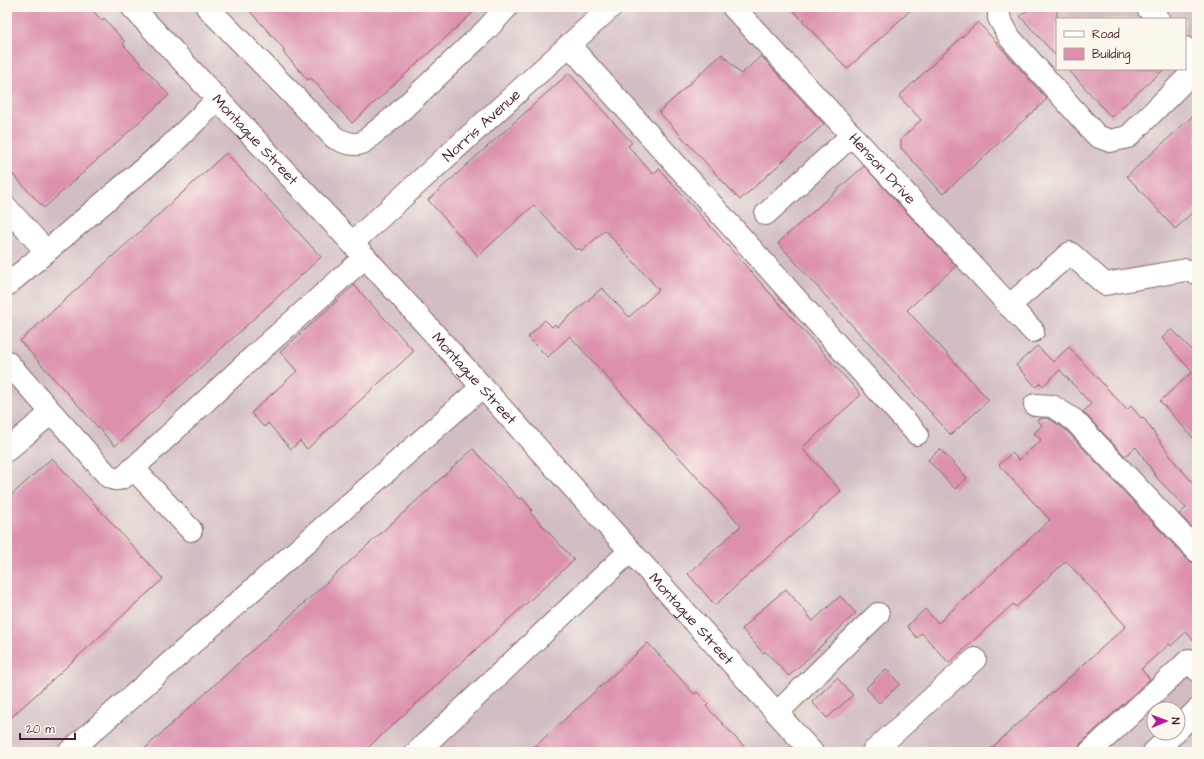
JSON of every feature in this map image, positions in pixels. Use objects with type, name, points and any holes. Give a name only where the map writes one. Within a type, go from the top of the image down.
[{"type":"street","name":"Montague Street","points":[[132,7],[359,250],[812,752]]},
{"type":"street","points":[[208,7],[335,138],[350,144],[358,144],[362,143],[394,117],[487,29],[507,7]]},
{"type":"street","name":"Norris Avenue","points":[[10,372],[51,413],[109,477],[113,480],[119,480],[124,477],[252,357],[359,250],[569,45],[611,7]]},
{"type":"street","name":"Henson Drive","points":[[733,7],[1033,331]]},
{"type":"street","points":[[999,7],[1000,18],[1010,38],[1097,136],[1110,141],[1128,137],[1197,68]]},
{"type":"street","points":[[1147,7],[1157,18]]},
{"type":"street","points":[[569,45],[917,434]]},
{"type":"street","points":[[1186,49],[1197,61]]},
{"type":"street","points":[[7,285],[168,148],[218,99]]},
{"type":"street","points":[[766,214],[852,135]]},
{"type":"street","points":[[7,208],[46,251]]},
{"type":"street","points":[[1009,306],[1070,253],[1105,284],[1186,270],[1197,273]]},
{"type":"street","points":[[70,752],[482,387]]},
{"type":"street","points":[[1035,404],[1052,406],[1074,420],[1197,551]]},
{"type":"street","points":[[7,450],[51,413]]},
{"type":"street","points":[[133,468],[191,530]]},
{"type":"street","points":[[417,752],[630,551]]},
{"type":"street","points":[[777,713],[878,614]]},
{"type":"street","points":[[874,752],[975,659]]},
{"type":"street","points":[[1090,752],[1189,660],[1196,666]]},
{"type":"street","points":[[1186,721],[1197,710]]},
{"type":"street","points":[[1154,752],[1166,741]]},
{"type":"shaded area","points":[[7,7],[1197,7],[1197,752],[7,752]]},
{"type":"building","points":[[13,7],[90,7],[102,21],[104,18],[125,42],[123,44],[169,95],[44,208],[7,168],[7,13]]},
{"type":"building","points":[[246,7],[479,7],[352,123],[311,78],[308,80],[283,52],[285,50]]},
{"type":"building","points":[[790,7],[914,7],[847,69]]},
{"type":"building","points":[[1031,7],[1057,7],[1056,56],[1020,16]]},
{"type":"building","points":[[978,22],[1047,99],[943,194],[901,148],[901,139],[921,120],[899,96]]},
{"type":"building","points":[[722,54],[741,74],[761,56],[824,124],[740,200],[659,112]]},
{"type":"building","points":[[1069,70],[1163,70],[1111,117]]},
{"type":"building","points":[[569,73],[632,143],[628,146],[653,174],[659,169],[861,395],[802,448],[841,491],[715,605],[688,574],[741,526],[570,336],[548,357],[528,337],[545,320],[552,327],[555,324],[557,327],[602,288],[629,317],[659,290],[605,230],[582,251],[579,248],[576,250],[534,205],[478,256],[428,200]]},
{"type":"building","points":[[1197,112],[1197,208],[1175,229],[1127,176]]},
{"type":"building","points":[[226,153],[321,257],[115,446],[20,341]]},
{"type":"building","points":[[864,166],[956,266],[907,310],[989,400],[951,435],[778,243]]},
{"type":"building","points":[[354,285],[414,351],[307,449],[300,441],[291,449],[268,423],[264,427],[251,413],[297,371],[280,352]]},
{"type":"building","points":[[1172,329],[1197,356],[1197,442],[1160,401],[1192,372],[1162,338]]},
{"type":"building","points":[[1037,346],[1053,362],[1069,347],[1127,410],[1131,406],[1141,418],[1143,417],[1177,465],[1197,487],[1197,533],[1179,514],[1186,508],[1158,479],[1136,447],[1125,456],[1083,412],[1091,404],[1060,370],[1043,386],[1040,383],[1036,387],[1016,365]]},
{"type":"building","points":[[1048,418],[1066,430],[1188,560],[1193,563],[1197,563],[1197,644],[1186,632],[1171,646],[1169,644],[1141,669],[1150,679],[1081,743],[1077,752],[987,752],[1126,626],[1066,561],[1016,607],[1013,604],[949,663],[922,633],[917,638],[907,626],[925,609],[938,623],[1050,520],[999,465],[1012,453],[1019,460],[1041,440],[1034,433],[1042,425],[1037,420]]},
{"type":"building","points":[[473,449],[519,499],[521,497],[532,510],[530,512],[574,560],[363,752],[141,752]]},
{"type":"building","points":[[940,449],[967,478],[955,489],[928,460]]},
{"type":"building","points":[[52,458],[163,579],[7,721],[7,499]]},
{"type":"building","points":[[786,589],[813,621],[840,596],[856,613],[789,676],[765,651],[763,653],[742,629],[753,619],[752,618]]},
{"type":"building","points":[[648,643],[694,694],[697,692],[708,704],[706,706],[749,752],[529,752]]},
{"type":"building","points":[[886,669],[900,684],[879,703],[866,688]]},
{"type":"building","points":[[837,678],[853,695],[827,718],[812,702]]}]
